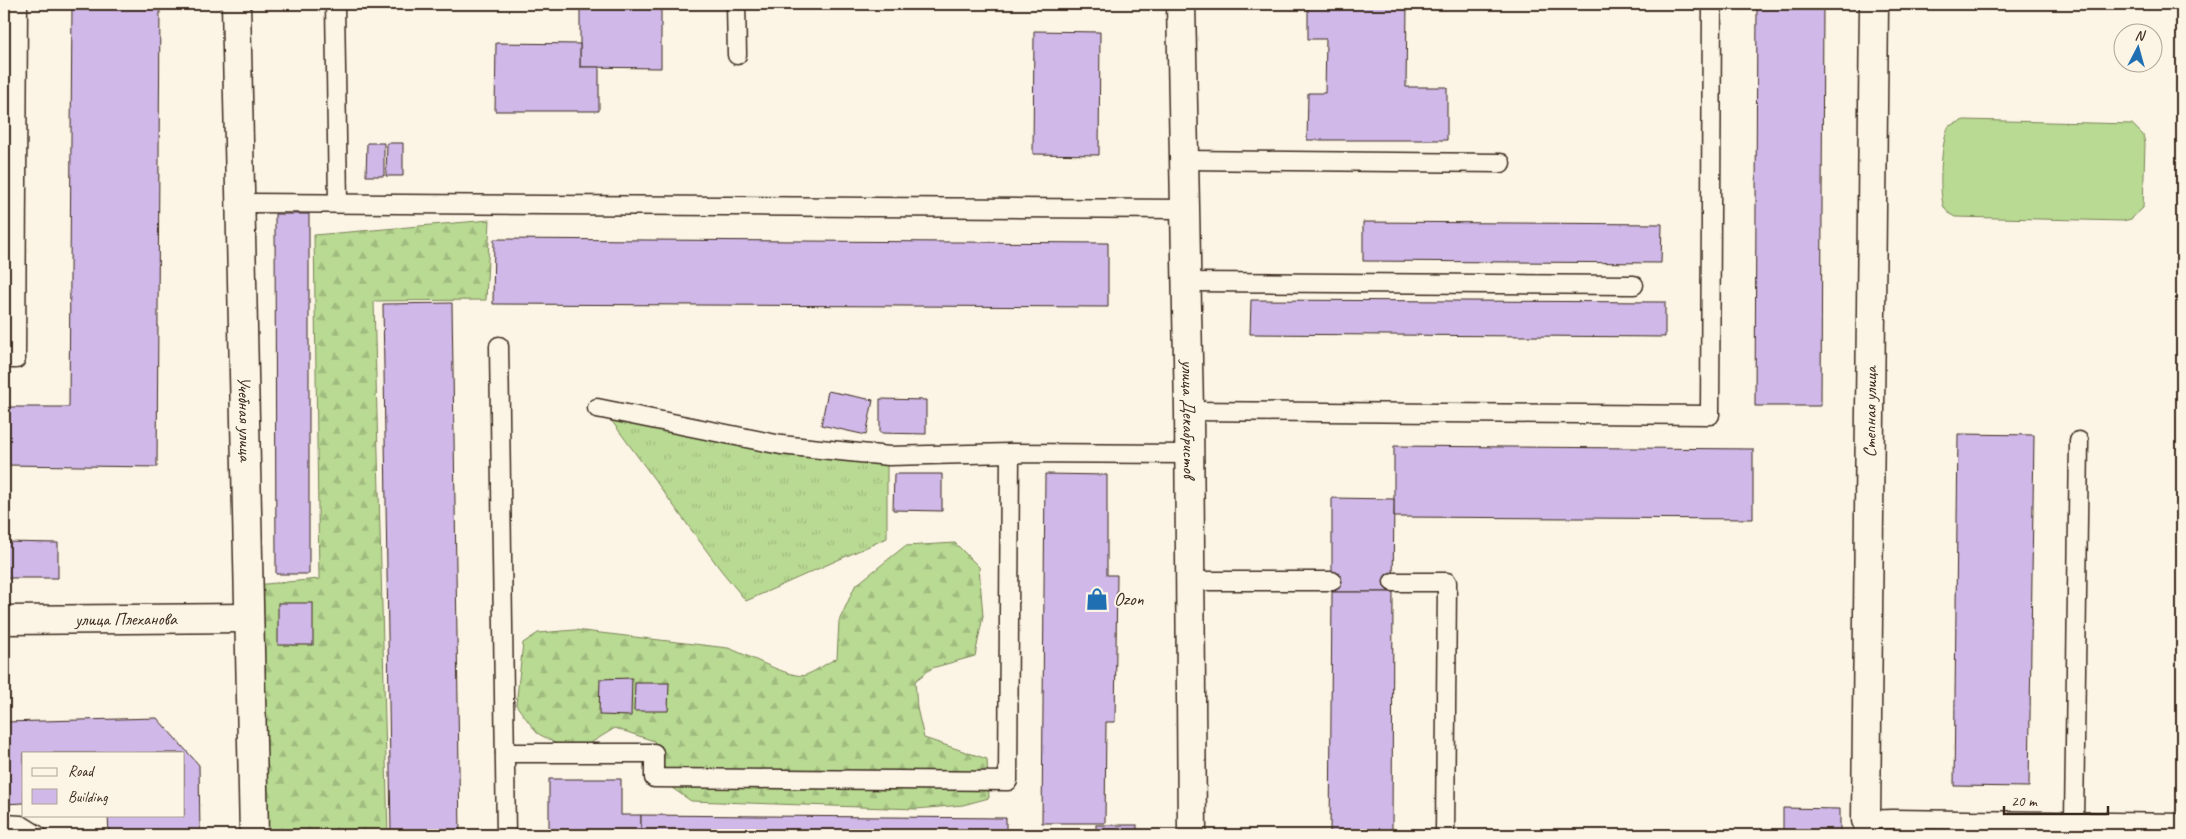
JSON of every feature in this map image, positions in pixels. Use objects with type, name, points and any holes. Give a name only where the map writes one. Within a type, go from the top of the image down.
[{"type":"street","name":"Учебная улица","points":[[236,4],[254,835]]},
{"type":"street","name":"улица Декабристов","points":[[1181,4],[1190,454],[1192,835]]},
{"type":"street","name":"Степная улица","points":[[1864,828],[1874,4]]},
{"type":"street","name":"улица Плеханова","points":[[4,620],[248,618]]},
{"type":"lane","points":[[4,359],[16,359],[11,132],[18,4]]},
{"type":"lane","points":[[335,4],[338,203]]},
{"type":"lane","points":[[736,4],[737,55]]},
{"type":"lane","points":[[1189,412],[1710,415],[1712,4]]},
{"type":"lane","points":[[1184,160],[1501,163]]},
{"type":"lane","points":[[240,203],[1185,208]]},
{"type":"lane","points":[[1186,282],[1634,285]]},
{"type":"lane","points":[[499,346],[506,835]]},
{"type":"lane","points":[[597,408],[781,445],[889,456],[1010,453],[1190,454]]},
{"type":"lane","points":[[2074,821],[2079,441]]},
{"type":"lane","points":[[505,753],[654,753],[654,778],[1008,781],[1010,453]]},
{"type":"lane","points":[[1191,580],[1332,581]]},
{"type":"lane","points":[[1393,582],[1447,582],[1445,835]]},
{"type":"lane","points":[[1864,828],[2074,821],[2182,823]]},
{"type":"lane","points":[[4,824],[21,826],[37,835]]},
{"type":"green space","points":[[1964,120],[2132,124],[2143,135],[2145,143],[2143,208],[2131,219],[2123,221],[1955,217],[1948,213],[1942,200],[1942,154],[1949,126]]},
{"type":"green space","points":[[490,220],[486,300],[374,301],[388,835],[260,835],[255,585],[319,579],[314,235]]},
{"type":"green space","points":[[611,420],[887,460],[887,538],[746,601],[720,569]]},
{"type":"green space","points":[[955,543],[979,567],[983,616],[975,656],[932,668],[915,681],[917,708],[924,738],[987,759],[989,798],[963,805],[916,809],[691,801],[672,788],[654,741],[615,728],[589,744],[557,744],[537,733],[516,705],[523,643],[538,633],[575,630],[728,648],[790,674],[806,675],[837,658],[839,621],[855,586],[905,546]]},
{"type":"building","points":[[72,4],[160,4],[157,467],[4,465],[4,407],[69,407]]},
{"type":"building","points":[[580,4],[661,4],[661,68],[580,67]]},
{"type":"building","points":[[1308,4],[1446,4],[1446,6],[1407,6],[1406,87],[1447,87],[1447,140],[1307,140],[1308,93],[1325,93],[1326,39],[1308,39]]},
{"type":"building","points":[[1757,4],[1823,4],[1821,406],[1755,406]]},
{"type":"building","points":[[1034,31],[1100,32],[1099,155],[1033,154]]},
{"type":"building","points":[[496,43],[580,44],[580,67],[599,67],[599,111],[495,111]]},
{"type":"building","points":[[367,143],[384,143],[384,176],[366,176]]},
{"type":"building","points":[[387,143],[403,143],[403,176],[386,176]]},
{"type":"building","points":[[275,214],[309,214],[309,574],[276,574]]},
{"type":"building","points":[[1363,222],[1662,224],[1661,263],[1363,261]]},
{"type":"building","points":[[494,239],[1108,243],[1108,307],[493,304]]},
{"type":"building","points":[[1251,300],[1665,302],[1665,337],[1250,334]]},
{"type":"building","points":[[452,303],[460,835],[391,835],[383,304]]},
{"type":"building","points":[[828,391],[873,400],[866,435],[821,425]]},
{"type":"building","points":[[880,399],[926,400],[926,434],[880,433]]},
{"type":"building","points":[[1958,434],[2034,435],[2029,787],[1954,786]]},
{"type":"building","points":[[1394,446],[1753,449],[1753,519],[1394,517]]},
{"type":"building","points":[[894,474],[942,474],[942,511],[893,510]]},
{"type":"building","points":[[1045,474],[1107,475],[1107,575],[1117,575],[1115,722],[1106,722],[1105,823],[1042,823]]},
{"type":"building","points":[[1332,498],[1394,499],[1393,592],[1332,592]]},
{"type":"building","points":[[4,542],[58,543],[58,578],[4,578]]},
{"type":"building","points":[[1332,592],[1393,592],[1392,835],[1330,835]]},
{"type":"building","points":[[278,603],[313,603],[313,645],[278,645]]},
{"type":"building","points":[[632,678],[631,716],[599,715],[600,679]]},
{"type":"building","points":[[635,683],[669,683],[668,711],[634,711]]},
{"type":"building","points":[[157,718],[199,765],[200,835],[109,835],[108,816],[185,816],[185,752],[22,752],[22,803],[4,804],[4,722]]},
{"type":"building","points":[[549,779],[621,779],[621,815],[641,815],[641,835],[549,835]]},
{"type":"building","points":[[1783,808],[1840,809],[1840,835],[1783,835]]},
{"type":"building","points":[[641,815],[1006,818],[1006,835],[641,835]]},
{"type":"building","points":[[1096,825],[1137,825],[1137,835],[1096,835]]},
{"type":"place","name":"Ozon","points":[[1097,599]]}]
